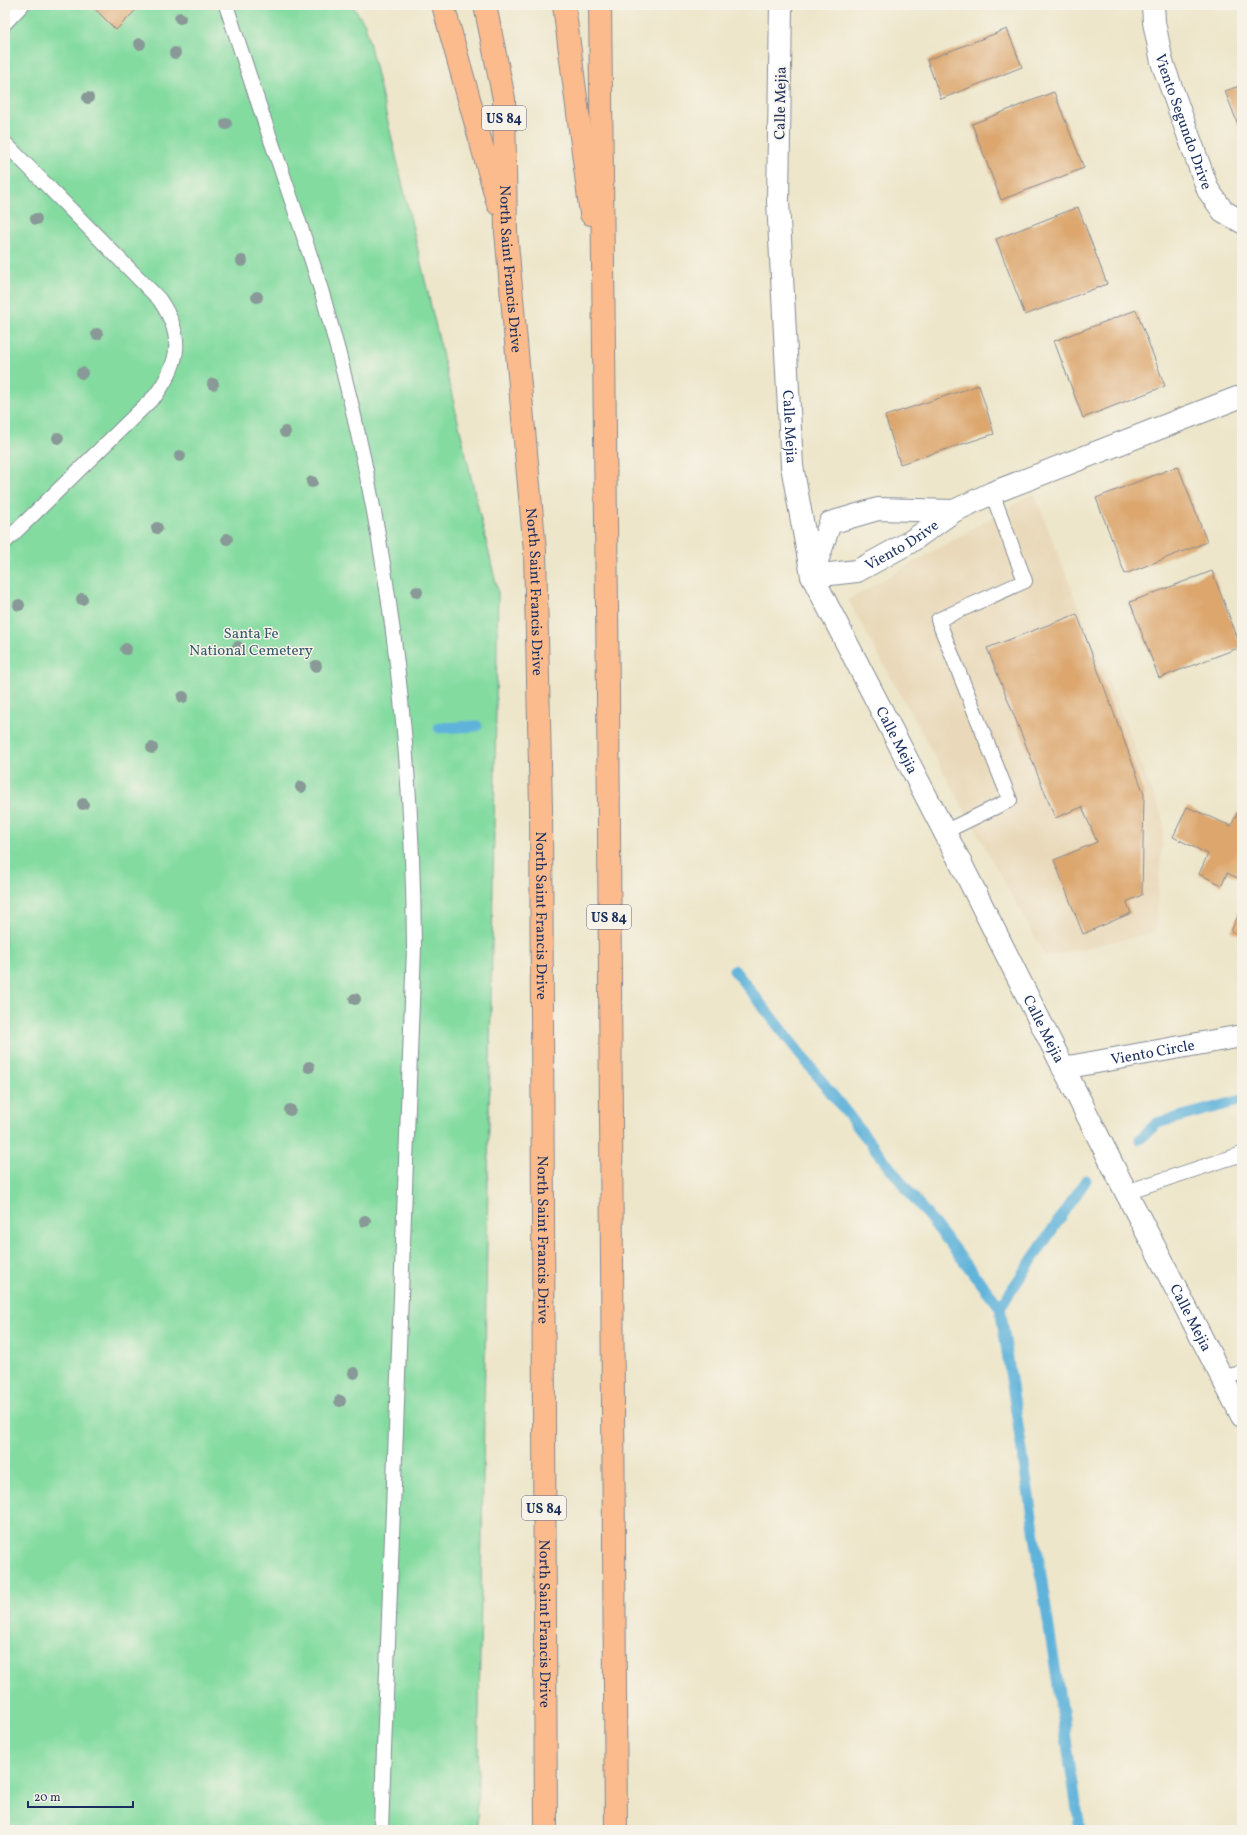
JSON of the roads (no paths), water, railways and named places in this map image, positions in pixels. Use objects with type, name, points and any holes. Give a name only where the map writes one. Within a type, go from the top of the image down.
[{"type":"highway","points":[[443,5],[506,232]]},
{"type":"highway","name":"North Saint Francis Drive","points":[[486,5],[504,98],[506,232],[535,551],[541,807],[546,1830]]},
{"type":"highway","points":[[564,5],[603,309]]},
{"type":"highway","name":"US 84","points":[[600,5],[608,700],[616,1830]]},
{"type":"street","name":"Calle Mejia","points":[[781,5],[778,201],[792,466],[812,576],[944,832],[1126,1192],[1232,1375],[1242,1416]]},
{"type":"street","name":"Viento Segundo Drive","points":[[1153,5],[1154,22],[1162,62],[1208,190],[1223,211],[1242,222]]},
{"type":"street","name":"Viento Drive","points":[[954,510],[878,509],[830,523],[812,576],[856,571],[910,542],[954,510],[992,493],[1237,398]]},
{"type":"street","name":"Viento Circle","points":[[1063,1068],[1242,1036]]},
{"type":"lane","points":[[5,23],[22,5]]},
{"type":"lane","points":[[226,5],[324,300],[341,366],[357,430],[383,558],[404,714],[412,833],[414,948],[381,1830]]},
{"type":"lane","points":[[5,143],[159,300],[170,315],[176,336],[176,356],[170,376],[156,395],[5,542]]},
{"type":"lane","points":[[944,832],[1010,800],[938,620],[1025,581],[992,493]]},
{"type":"lane","points":[[1126,1192],[1242,1154]]},
{"type":"waterway","points":[[439,728],[477,726]]},
{"type":"waterway","points":[[734,970],[1000,1307],[1080,1830]]},
{"type":"waterway","points":[[1140,1139],[1157,1123],[1242,1100]]},
{"type":"waterway","points":[[1000,1307],[1086,1180]]},
{"type":"park label","name":"Santa Fe National Cemetery","points":[[251,642]]}]
